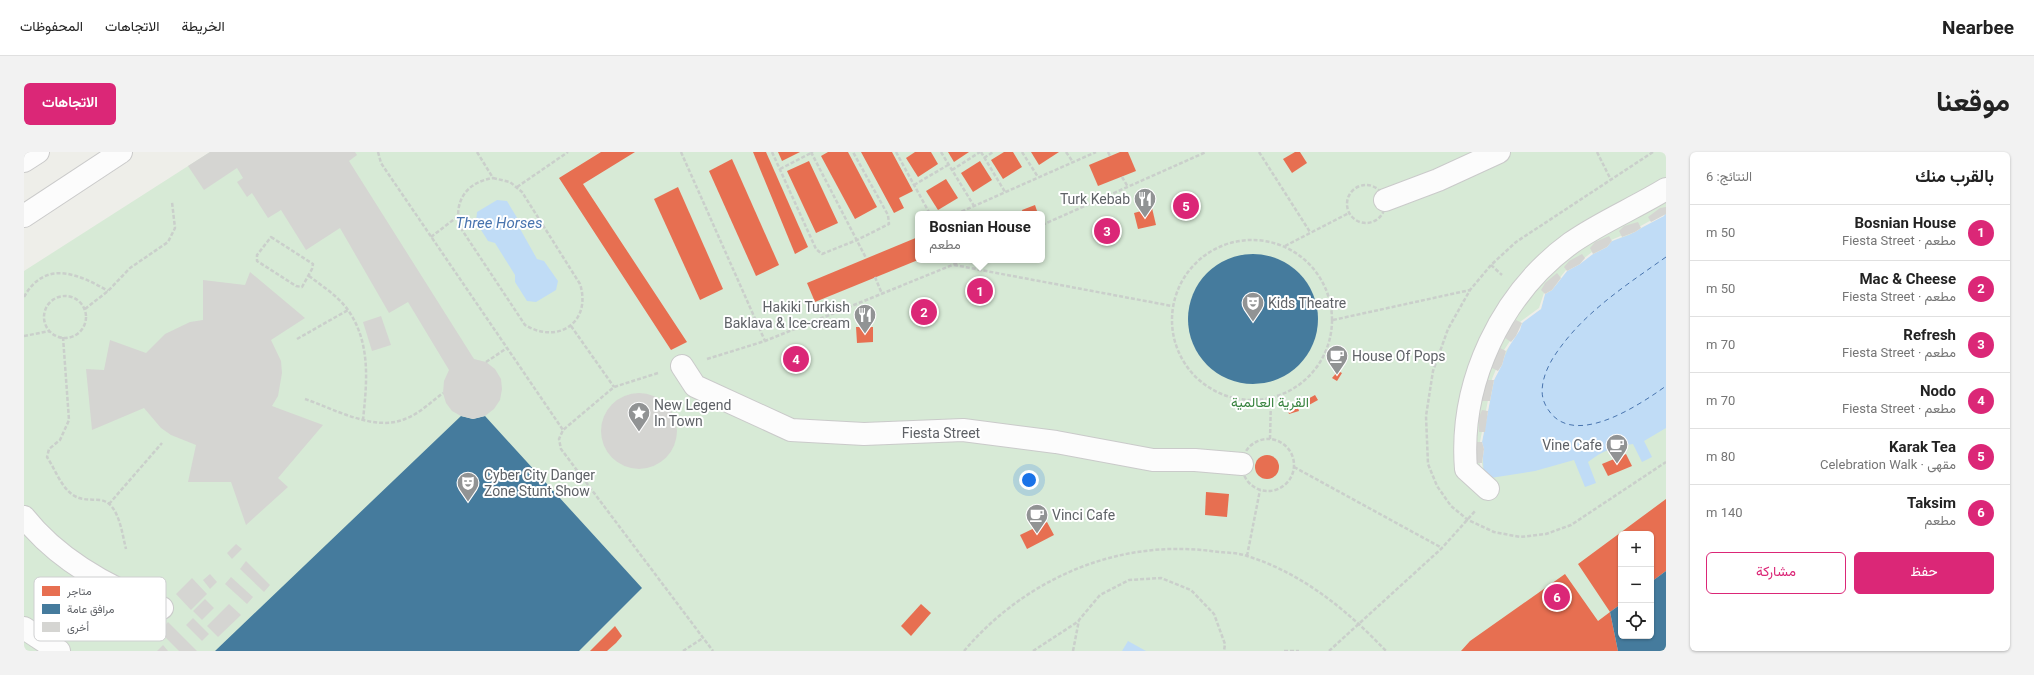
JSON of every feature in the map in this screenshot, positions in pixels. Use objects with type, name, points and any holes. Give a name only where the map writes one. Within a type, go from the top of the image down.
[{"type":"street","points":[[24,161],[38,152]]},
{"type":"street","points":[[24,216],[121,152]]},
{"type":"street","points":[[1385,200],[1438,180],[1499,152]]},
{"type":"street","points":[[1488,489],[1466,469],[1466,438],[1474,385],[1483,359],[1497,327],[1520,292],[1553,257],[1592,230],[1666,189]]},
{"type":"street","name":"Fiesta Street","points":[[682,366],[695,386],[791,430],[864,434],[963,430],[1056,442],[1153,460],[1195,460],[1242,464]]},
{"type":"street","points":[[24,518],[65,556],[98,577]]},
{"type":"street","points":[[24,628],[34,635]]},
{"type":"street","points":[[44,641],[59,651]]},
{"type":"path","points":[[378,152],[381,163],[563,430]]},
{"type":"path","points":[[478,152],[493,178]]},
{"type":"path","points":[[517,187],[568,152]]},
{"type":"path","points":[[681,152],[765,341]]},
{"type":"path","points":[[772,152],[817,251],[825,254],[887,226],[889,221],[853,152]]},
{"type":"path","points":[[780,170],[812,152],[866,258]]},
{"type":"path","points":[[901,152],[897,153],[928,211]]},
{"type":"path","points":[[941,152],[974,206]]},
{"type":"path","points":[[952,170],[980,152],[1005,192]]},
{"type":"path","points":[[984,158],[993,152]]},
{"type":"path","points":[[1022,152],[1038,177]]},
{"type":"path","points":[[1066,152],[1073,162]]},
{"type":"path","points":[[963,211],[1096,152]]},
{"type":"path","points":[[1108,152],[1110,156]]},
{"type":"path","points":[[1045,224],[1206,152]]},
{"type":"path","points":[[1259,152],[1310,232]]},
{"type":"path","points":[[1597,152],[1611,180]]},
{"type":"path","points":[[1653,152],[1516,242],[1491,265],[1470,290],[1445,336],[1433,371],[1426,416],[1428,464],[1437,486],[1451,506],[1468,520],[1494,532],[1520,537],[1546,534],[1571,525],[1666,462]]},
{"type":"path","points":[[914,185],[948,165]]},
{"type":"path","points":[[1122,176],[1128,187]]},
{"type":"path","points":[[493,178],[502,179],[517,187],[580,284],[584,302],[582,311],[571,326],[564,330],[548,334],[540,333],[525,325],[460,227],[457,218],[461,198],[466,190],[474,184],[493,178]]},
{"type":"path","points":[[85,309],[108,291],[130,268],[168,242],[175,228],[172,202]]},
{"type":"path","points":[[1285,246],[1349,213]]},
{"type":"path","points":[[431,237],[457,218]]},
{"type":"path","points":[[273,238],[312,262],[313,267],[309,276],[304,286],[299,288],[257,261],[256,257],[268,240],[273,238]]},
{"type":"path","points":[[1257,239],[1285,246],[1310,264],[1327,290],[1333,320],[1328,345],[1317,367],[1297,386],[1271,399],[1236,400],[1216,393],[1196,378],[1180,358],[1172,333],[1172,306],[1181,279],[1201,256],[1227,243],[1257,239]]},
{"type":"path","points":[[713,651],[562,449],[559,439],[563,430],[614,387],[765,341],[958,263]]},
{"type":"path","points":[[954,265],[1172,306]]},
{"type":"path","points":[[24,297],[35,284],[45,277],[65,273],[89,280],[108,291]]},
{"type":"path","points":[[309,276],[348,310],[362,341],[367,377],[363,420]]},
{"type":"path","points":[[875,277],[882,294]]},
{"type":"path","points":[[1333,320],[1470,290]]},
{"type":"path","points":[[66,296],[74,298],[80,302],[85,309],[87,317],[84,326],[79,333],[72,337],[56,335],[50,331],[46,324],[44,316],[51,302],[58,297],[66,296]]},
{"type":"path","points":[[297,339],[348,310]]},
{"type":"path","points":[[571,326],[614,387]]},
{"type":"path","points":[[24,336],[50,331]]},
{"type":"path","points":[[63,337],[69,420],[60,440],[49,450],[48,457],[67,490],[73,495],[80,499],[102,500],[109,504],[116,515],[126,549]]},
{"type":"path","points":[[486,362],[506,348]]},
{"type":"path","points":[[305,399],[374,423],[396,423],[415,414],[443,393]]},
{"type":"path","points":[[1270,439],[1271,399]]},
{"type":"path","points":[[109,504],[162,443]]},
{"type":"path","points":[[1294,467],[1442,548]]},
{"type":"path","points":[[1247,556],[1260,490]]},
{"type":"path","points":[[1329,651],[1442,548],[1468,520]]},
{"type":"path","points":[[964,651],[994,619],[1028,593],[1066,572],[1106,558],[1149,550],[1192,548],[1247,556],[1280,570],[1322,593],[1359,623],[1386,651]]},
{"type":"path","points":[[1033,651],[1080,620],[1100,595],[1129,580],[1161,578],[1191,590],[1214,614],[1225,644],[1224,651]]},
{"type":"path","points":[[1073,651],[1080,620]]},
{"type":"path","points":[[683,651],[703,638]]},
{"type":"path","points":[[1284,651],[1300,651]]},
{"type":"green space","name":"القرية العالمية","points":[[210,152],[1666,152],[1666,651],[24,651],[24,271]]},
{"type":"water","name":"Three Horses","points":[[497,200],[507,201],[519,221],[519,227],[537,259],[544,261],[558,281],[556,290],[536,302],[527,301],[515,282],[515,275],[495,243],[488,241],[476,222],[477,212]]},
{"type":"water","points":[[1666,214],[1666,428],[1644,441],[1652,457],[1642,462],[1633,444],[1620,446],[1604,452],[1588,462],[1596,483],[1585,487],[1574,460],[1535,471],[1484,479],[1482,442],[1494,380],[1511,342],[1525,319],[1541,309],[1545,294],[1552,290],[1567,271],[1580,264],[1585,258],[1607,247],[1612,241],[1629,235]]},
{"type":"water","points":[[1128,641],[1146,651],[1122,651]]},
{"type":"pier","points":[[1666,212],[1664,216],[1635,232],[1612,241],[1607,247],[1593,254],[1580,264],[1567,271],[1552,290],[1545,294],[1541,309],[1522,323],[1520,330],[1506,351],[1502,365],[1494,380],[1482,442],[1484,449],[1482,463],[1484,479],[1482,480],[1480,463],[1482,449],[1480,442],[1492,379],[1504,350],[1518,329],[1520,322],[1539,308],[1544,293],[1551,289],[1566,270],[1573,267],[1592,252],[1606,245],[1611,240],[1628,233]]},
{"type":"building: متاجر","points":[[601,152],[635,152],[583,184],[687,342],[671,350],[559,178]]},
{"type":"building: متاجر","points":[[753,152],[766,152],[808,247],[795,254]]},
{"type":"building: متاجر","points":[[778,152],[800,152],[782,161]]},
{"type":"building: متاجر","points":[[828,152],[848,152],[877,207],[855,219],[821,156]]},
{"type":"building: متاجر","points":[[861,152],[892,152],[913,191],[899,198],[904,208],[894,213]]},
{"type":"building: متاجر","points":[[915,152],[931,152],[938,164],[918,177],[906,158]]},
{"type":"building: متاجر","points":[[948,152],[969,152],[954,162]]},
{"type":"building: متاجر","points":[[1004,152],[1013,152],[1022,167],[1003,179],[991,160]]},
{"type":"building: متاجر","points":[[1031,152],[1059,152],[1039,165]]},
{"type":"building: متاجر","points":[[1120,152],[1128,152],[1136,171],[1098,186],[1089,165]]},
{"type":"building: متاجر","points":[[1295,152],[1300,152],[1307,163],[1292,173],[1283,159]]},
{"type":"building: متاجر","points":[[732,159],[779,265],[756,276],[709,171]]},
{"type":"building: متاجر","points":[[809,161],[838,223],[816,233],[787,171]]},
{"type":"building: متاجر","points":[[980,161],[992,180],[973,192],[961,173]]},
{"type":"building: متاجر","points":[[946,179],[958,198],[938,210],[926,191]]},
{"type":"building: متاجر","points":[[678,187],[723,289],[700,300],[654,199]]},
{"type":"building: متاجر","points":[[1193,196],[1197,212],[1179,217],[1175,201]]},
{"type":"building: متاجر","points":[[1035,205],[1037,211],[1022,211]]},
{"type":"building: متاجر","name":"Turk Kebab","points":[[1152,208],[1156,225],[1138,229],[1134,213]]},
{"type":"building: متاجر","points":[[1114,221],[1118,238],[1100,243],[1096,225]]},
{"type":"building: متاجر","points":[[915,238],[915,261],[815,302],[807,283]]},
{"type":"building: متاجر","points":[[990,281],[990,299],[971,300],[971,282]]},
{"type":"building: متاجر","points":[[931,303],[934,319],[918,321],[915,305]]},
{"type":"building: متاجر","name":"Hakiki Turkish Baklava & Ice-cream","points":[[856,327],[873,327],[873,342],[857,343]]},
{"type":"building: متاجر","points":[[803,350],[804,366],[790,367],[789,351]]},
{"type":"building: متاجر","name":"House Of Pops","points":[[1338,371],[1342,373],[1337,381],[1332,378]]},
{"type":"building: متاجر","points":[[1315,395],[1318,400],[1309,405],[1306,400]]},
{"type":"building: متاجر","points":[[1297,405],[1299,411],[1289,414],[1287,408]]},
{"type":"building: متاجر","name":"Vine Cafe","points":[[1626,454],[1632,466],[1608,476],[1602,464]]},
{"type":"building: متاجر","points":[[1267,455],[1275,459],[1279,467],[1275,475],[1267,479],[1259,475],[1255,467],[1259,459]]},
{"type":"building: متاجر","points":[[1206,492],[1229,494],[1227,517],[1205,515]]},
{"type":"building: متاجر","points":[[1666,499],[1666,571],[1654,580],[1654,531],[1623,531]]},
{"type":"building: متاجر","points":[[1047,522],[1054,535],[1027,549],[1020,535]]},
{"type":"building: متاجر","points":[[1618,534],[1618,603],[1618,606],[1610,612],[1578,564]]},
{"type":"building: متاجر","points":[[1565,574],[1598,621],[1610,612],[1618,651],[1461,651],[1470,641]]},
{"type":"building: متاجر","points":[[921,604],[931,613],[911,636],[901,626]]},
{"type":"building: متاجر","points":[[615,626],[622,636],[616,643],[607,651],[590,651]]},
{"type":"building: مرافق عامة","name":"Kids Theatre","points":[[1259,254],[1278,259],[1299,273],[1313,294],[1317,306],[1317,332],[1313,344],[1299,365],[1278,379],[1266,383],[1247,384],[1228,379],[1207,365],[1193,344],[1189,332],[1188,313],[1193,294],[1207,273],[1228,259],[1240,255]]},
{"type":"building: مرافق عامة","name":"Cyber City Danger Zone Stunt Show","points":[[461,416],[473,419],[485,416],[642,588],[579,651],[215,651]]},
{"type":"building: مرافق عامة","points":[[1666,571],[1666,651],[1618,651],[1610,612],[1618,606],[1618,639],[1654,639],[1654,580]]},
{"type":"building: أخرى","points":[[210,152],[355,152],[357,155],[349,161],[474,359],[486,362],[495,369],[501,379],[502,389],[500,400],[494,409],[485,416],[473,419],[461,416],[452,411],[446,403],[443,393],[444,381],[449,370],[408,302],[389,313],[340,228],[306,250],[281,210],[268,218],[252,193],[247,197],[237,182],[243,178],[237,168],[204,190],[188,166]]},
{"type":"building: أخرى","points":[[1666,207],[1666,214],[1651,222],[1648,217],[1660,208]]},
{"type":"building: أخرى","points":[[1638,222],[1641,228],[1622,237],[1619,231],[1624,226]]},
{"type":"building: أخرى","points":[[1609,236],[1612,241],[1607,247],[1593,254],[1590,248],[1595,242]]},
{"type":"building: أخرى","points":[[1582,254],[1585,258],[1580,264],[1567,271],[1564,267],[1569,261]]},
{"type":"building: أخرى","points":[[250,272],[305,318],[271,340],[281,361],[282,373],[278,396],[272,406],[323,425],[278,478],[288,487],[246,525],[231,482],[188,482],[196,445],[171,435],[161,428],[144,408],[92,430],[86,369],[104,370],[110,340],[146,353],[165,334],[190,322],[203,320],[203,280],[245,285]]},
{"type":"building: أخرى","points":[[1557,273],[1561,278],[1552,290],[1545,294],[1541,290],[1545,283]]},
{"type":"building: أخرى","points":[[381,316],[391,345],[372,351],[363,322]]},
{"type":"building: أخرى","points":[[1516,320],[1522,323],[1516,336],[1511,342],[1505,338],[1507,331]]},
{"type":"building: أخرى","points":[[1500,348],[1506,351],[1502,365],[1498,371],[1492,368],[1493,361]]},
{"type":"building: أخرى","points":[[1486,380],[1494,380],[1490,401],[1482,401]]},
{"type":"building: أخرى","points":[[639,393],[653,396],[666,404],[674,417],[677,431],[674,445],[666,458],[653,466],[639,469],[625,466],[612,458],[604,445],[601,431],[604,417],[612,404],[625,396]]},
{"type":"building: أخرى","points":[[1482,410],[1488,411],[1485,432],[1479,432],[1479,417]]},
{"type":"building: أخرى","points":[[1476,442],[1482,442],[1484,449],[1482,463],[1476,463]]},
{"type":"building: أخرى","points":[[236,544],[242,549],[232,559],[227,553]]},
{"type":"building: أخرى","points":[[246,561],[270,585],[264,592],[240,569]]},
{"type":"building: أخرى","points":[[210,574],[217,582],[210,589],[203,580]]},
{"type":"building: أخرى","points":[[231,577],[253,597],[247,604],[225,584]]},
{"type":"building: أخرى","points":[[192,578],[207,594],[191,610],[176,594]]},
{"type":"building: أخرى","points":[[205,599],[214,608],[202,620],[193,611]]},
{"type":"building: أخرى","points":[[229,604],[241,615],[218,637],[207,626]]},
{"type":"building: أخرى","points":[[193,618],[209,634],[202,641],[186,625]]},
{"type":"building: أخرى","points":[[168,622],[197,651],[179,651],[166,638],[166,624]]},
{"type":"building: أخرى","points":[[163,645],[168,651],[157,651]]},
{"type":"ferry route","points":[[1666,257],[1590,314],[1564,342],[1550,363],[1543,381],[1542,393],[1545,404],[1556,418],[1570,425],[1586,425],[1604,421],[1621,413],[1639,404],[1666,386]]},
{"type":"place","name":"Karak Tea","points":[[1186,206]]},
{"type":"place","name":"Turk Kebab","points":[[1145,218]]},
{"type":"place","name":"Refresh","points":[[1107,231]]},
{"type":"place","name":"Bosnian House","points":[[980,291]]},
{"type":"place","name":"Mac & Cheese","points":[[924,312]]},
{"type":"place","name":"Kids Theatre","points":[[1253,322]]},
{"type":"place","name":"Hakiki Turkish Baklava & Ice-cream","points":[[865,334]]},
{"type":"place","name":"Nodo","points":[[796,359]]},
{"type":"place","name":"House Of Pops","points":[[1337,376]]},
{"type":"place","name":"New Legend In Town","points":[[639,432]]},
{"type":"place","name":"Vine Cafe","points":[[1617,464]]},
{"type":"place","name":"Cyber City Danger Zone Stunt Show","points":[[468,502]]},
{"type":"place","name":"Vinci Cafe","points":[[1037,534]]},
{"type":"place","name":"Taksim","points":[[1557,597]]}]
